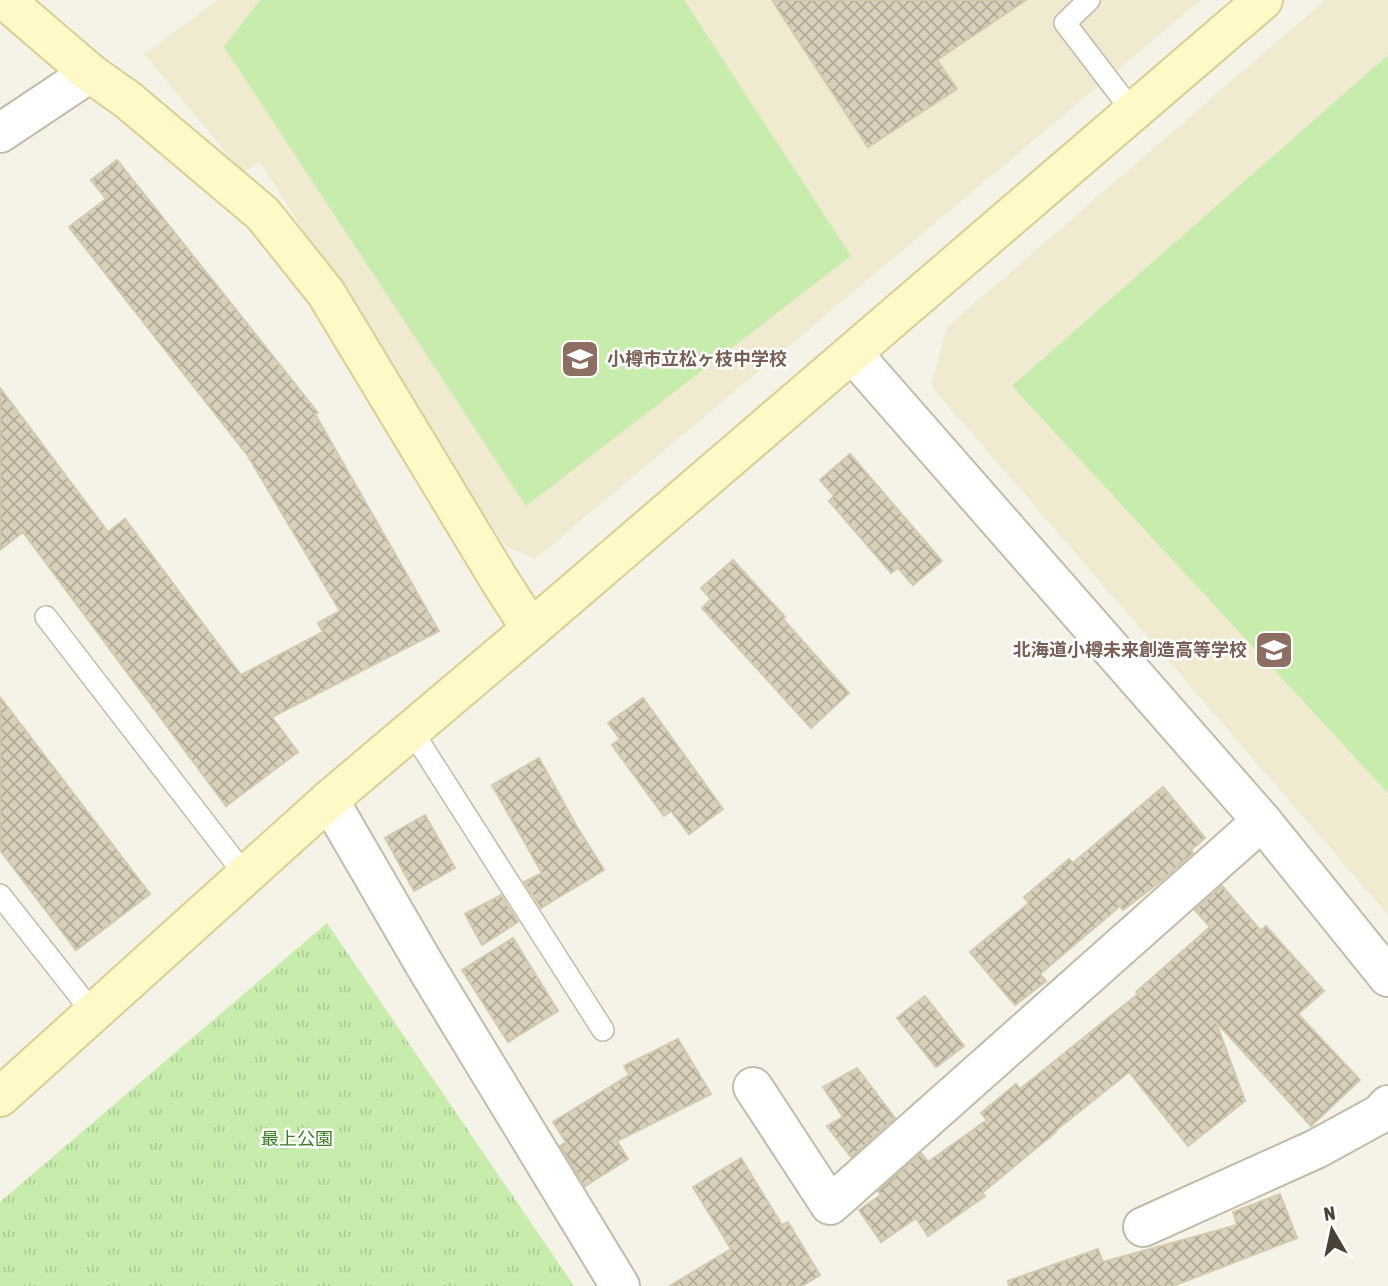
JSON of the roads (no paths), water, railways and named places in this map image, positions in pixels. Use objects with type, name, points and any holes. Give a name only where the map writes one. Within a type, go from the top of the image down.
[{"type":"street","points":[[5,0],[262,214],[326,293],[531,629]]},
{"type":"street","points":[[0,1097],[329,800],[853,354],[1263,0]]},
{"type":"street","points":[[0,133],[90,73]]},
{"type":"street","points":[[853,354],[1262,821],[1388,977]]},
{"type":"street","points":[[329,800],[426,967],[620,1286]]},
{"type":"street","points":[[753,1087],[830,1205],[1262,821]]},
{"type":"street","points":[[1143,1227],[1316,1149],[1380,1114],[1388,1104]]},
{"type":"lane","points":[[1089,0],[1065,23],[1133,112]]},
{"type":"lane","points":[[46,617],[246,876]]},
{"type":"lane","points":[[412,731],[603,1030]]},
{"type":"lane","points":[[0,895],[94,1014]]},
{"type":"place","name":"小樽市立松ヶ枝中学校","points":[[580,359]]},
{"type":"place","name":"北海道小樽未来創造高等学校","points":[[1274,650]]},
{"type":"park label","name":"最上公園","points":[[297,1139]]}]
